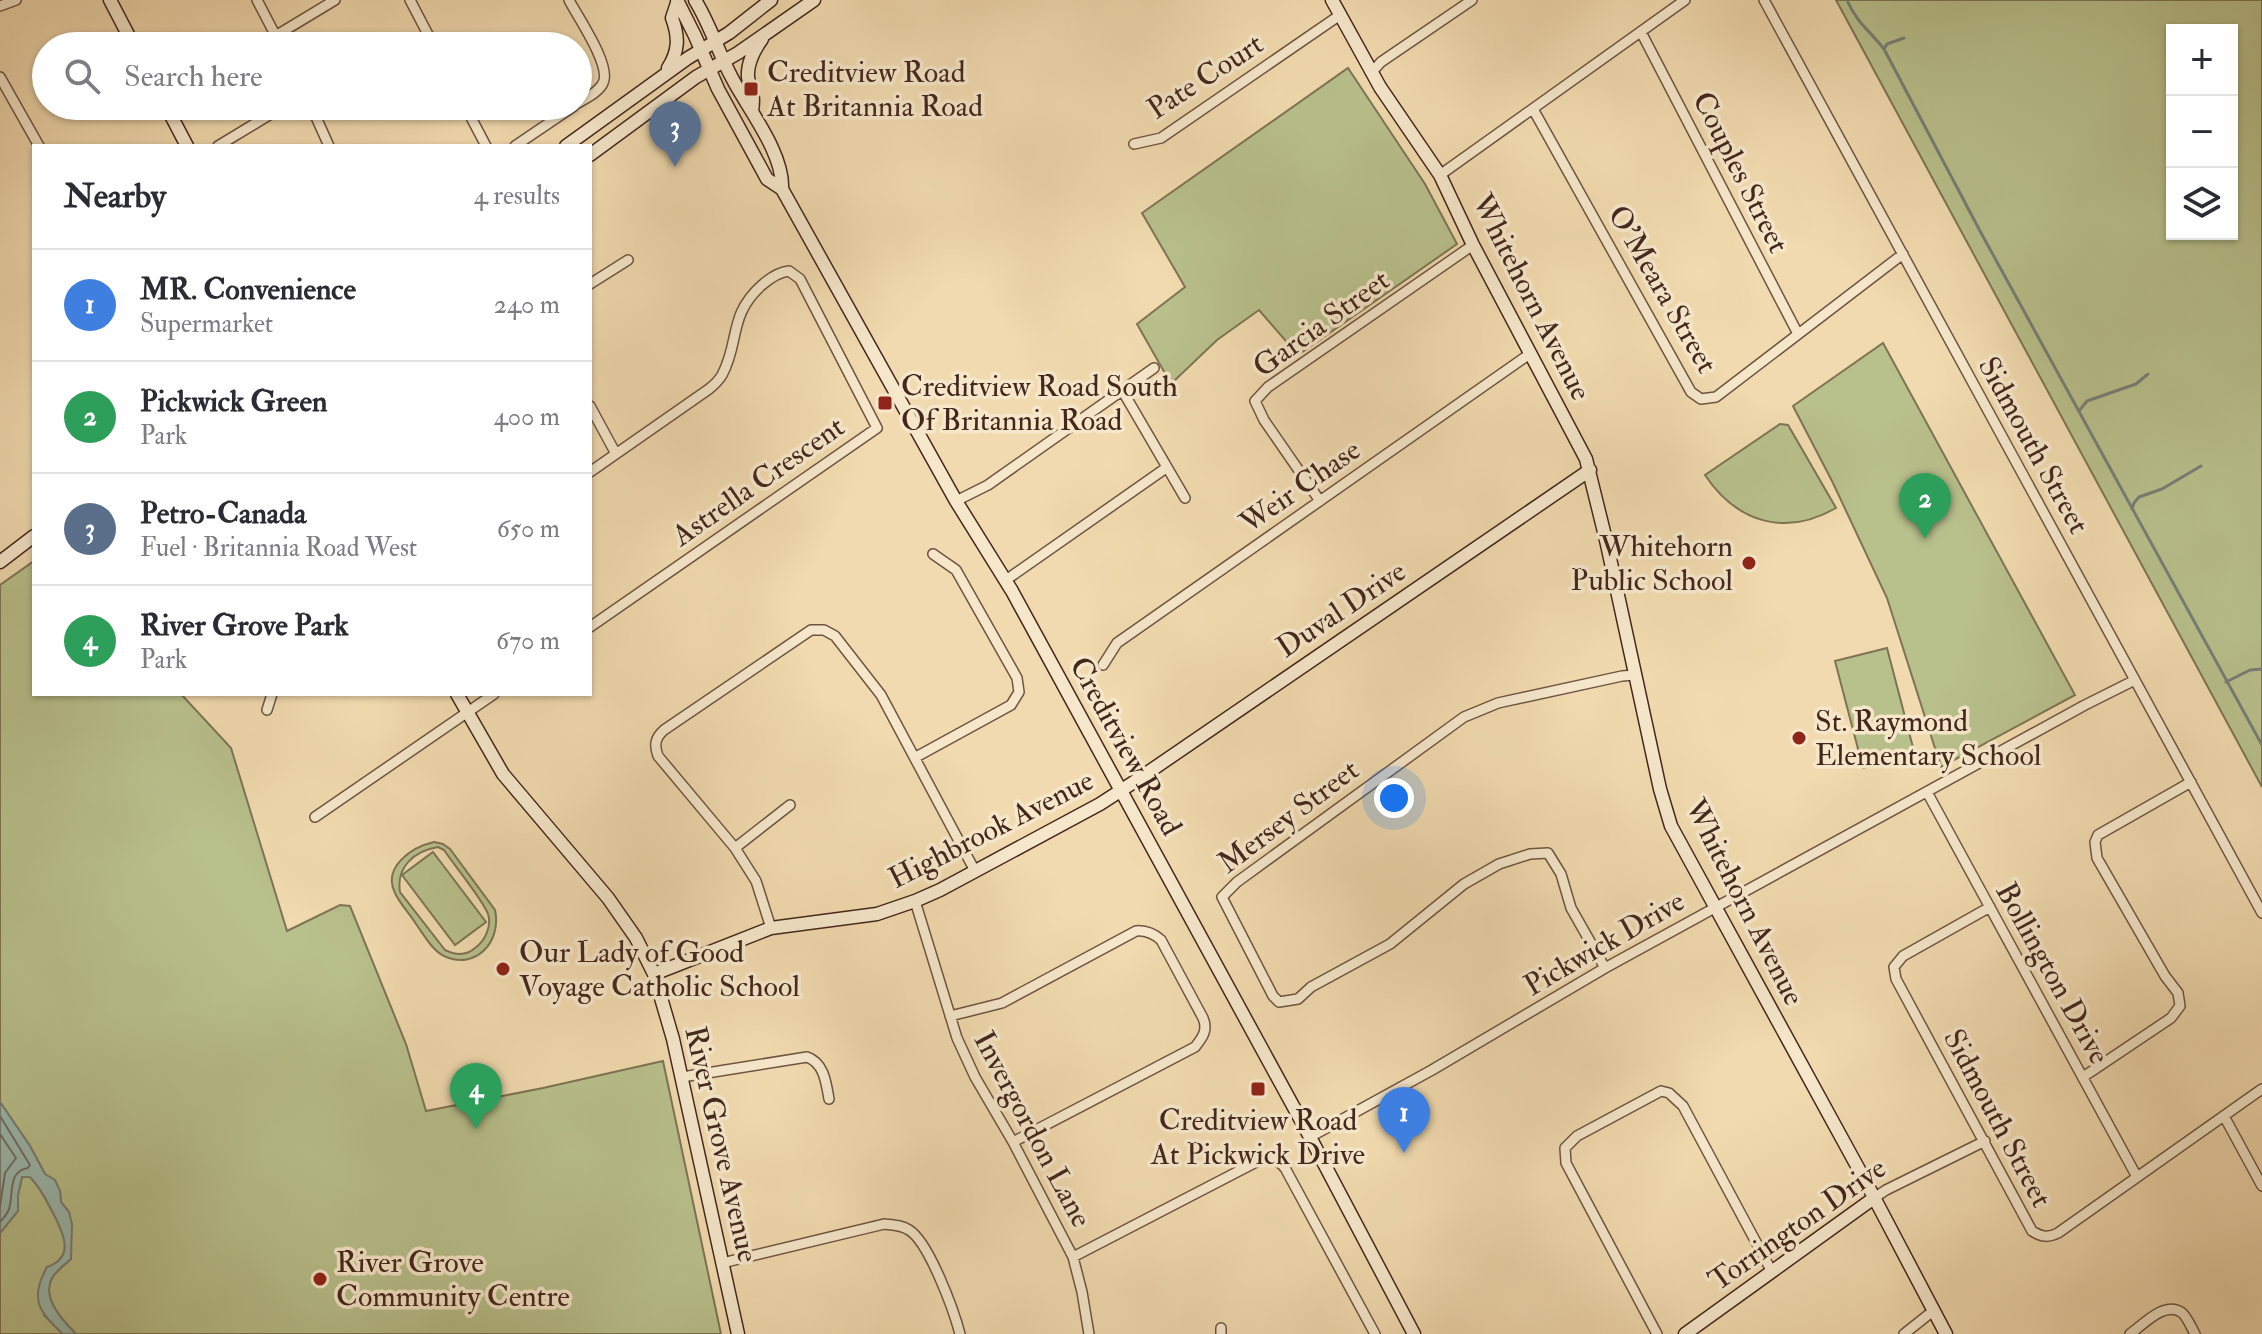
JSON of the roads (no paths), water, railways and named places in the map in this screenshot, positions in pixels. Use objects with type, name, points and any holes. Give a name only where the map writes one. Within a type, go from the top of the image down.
[{"type":"street","points":[[0,6],[16,0]]},
{"type":"street","points":[[110,0],[127,32]]},
{"type":"street","points":[[257,0],[275,32]]},
{"type":"street","points":[[282,32],[335,0]]},
{"type":"street","points":[[410,0],[427,32]]},
{"type":"street","points":[[569,0],[586,32]]},
{"type":"street","name":"Creditview Road","points":[[695,0],[709,23],[731,77],[783,173],[782,189]]},
{"type":"street","points":[[569,144],[771,0]]},
{"type":"street","points":[[592,154],[696,77],[814,0]]},
{"type":"street","name":"Whitehorn Avenue","points":[[1332,0],[1371,73],[1440,175],[1473,245],[1586,459],[1671,826],[1946,1334]]},
{"type":"street","points":[[1371,73],[1381,62],[1472,0]]},
{"type":"street","points":[[1440,175],[1685,0]]},
{"type":"street","name":"Sidmouth Street","points":[[1764,0],[2262,913]]},
{"type":"street","points":[[664,74],[673,61],[677,47],[677,31],[672,18],[677,2]]},
{"type":"street","name":"Creditview Road","points":[[677,2],[718,89],[767,179],[782,189],[956,501],[1006,580],[1414,1334]]},
{"type":"street","name":"Pate Court","points":[[1134,144],[1161,138],[1340,15]]},
{"type":"street","name":"Couples Street","points":[[1641,32],[1798,334]]},
{"type":"street","points":[[752,111],[754,96],[749,82],[749,66],[755,48],[766,33]]},
{"type":"street","points":[[592,42],[601,59],[605,80],[592,93]]},
{"type":"street","points":[[0,77],[38,144]]},
{"type":"street","name":"O'Meara Street","points":[[1533,109],[1691,392],[1701,399],[1716,397],[1903,254]]},
{"type":"street","points":[[173,120],[186,144]]},
{"type":"street","points":[[221,144],[261,120]]},
{"type":"street","points":[[317,120],[328,144]]},
{"type":"street","points":[[472,120],[485,144]]},
{"type":"street","points":[[518,144],[554,120]]},
{"type":"street","name":"Garcia Street","points":[[1320,501],[1264,420],[1255,401],[1268,387],[1473,245]]},
{"type":"street","points":[[592,283],[628,260]]},
{"type":"street","name":"Astrella Crescent","points":[[592,471],[709,389],[721,377],[745,303],[765,282],[789,271],[800,279],[877,428],[592,626]]},
{"type":"street","name":"Weir Chase","points":[[1103,665],[1117,643],[1531,353]]},
{"type":"street","points":[[956,501],[988,485],[1154,368]]},
{"type":"street","points":[[1122,390],[1185,498]]},
{"type":"street","points":[[592,410],[616,454]]},
{"type":"street","points":[[1006,580],[1166,468]]},
{"type":"street","name":"Duval Drive","points":[[1121,791],[1590,470]]},
{"type":"street","points":[[0,562],[32,538]]},
{"type":"street","points":[[916,757],[1011,705],[1019,692],[1017,678],[956,570],[933,554]]},
{"type":"street","points":[[771,928],[756,881],[735,848],[658,756],[655,746],[658,736],[803,633],[818,629],[835,636],[881,695],[975,871]]},
{"type":"street","name":"Mersey Street","points":[[1605,968],[1571,908],[1561,874],[1548,853],[1530,854],[1499,864],[1464,884],[1390,944],[1311,987],[1298,999],[1279,1002],[1273,996],[1222,897],[1237,882],[1464,717],[1498,703],[1635,675]]},
{"type":"street","name":"Pickwick Drive","points":[[1310,1137],[1714,907],[2135,680]]},
{"type":"street","points":[[267,710],[271,696]]},
{"type":"street","name":"River Grove Avenue","points":[[458,696],[503,774],[608,898],[636,938],[654,974],[682,1077],[738,1334]]},
{"type":"street","points":[[315,817],[491,696]]},
{"type":"street","points":[[2083,1077],[2171,1018],[2180,1006],[2178,993],[2165,976],[2097,858],[2095,842],[2098,835],[2191,782]]},
{"type":"street","name":"Highbrook Avenue","points":[[654,974],[771,928],[877,914],[915,901],[1121,791]]},
{"type":"street","name":"Bollington Drive","points":[[1927,792],[2137,1177]]},
{"type":"street","points":[[735,848],[790,805]]},
{"type":"street","name":"Invergordon Lane","points":[[915,901],[950,1016],[975,1077],[1073,1257],[1089,1334]]},
{"type":"street","name":"Sidmouth Street","points":[[1990,907],[1903,956],[1894,967],[1896,979],[2032,1231],[2041,1236],[2058,1233],[2262,1089]]},
{"type":"street","points":[[950,1016],[1002,1003],[1142,930],[1161,940],[1203,1018],[1205,1032],[1195,1047],[1013,1142]]},
{"type":"street","points":[[682,1077],[807,1057],[818,1063],[826,1079],[829,1099]]},
{"type":"street","points":[[1657,1334],[1566,1163],[1565,1148],[1577,1136],[1661,1091],[1669,1093],[1683,1106],[1772,1272]]},
{"type":"street","points":[[2224,1116],[2262,1186]]},
{"type":"street","name":"Torrington Drive","points":[[1685,1334],[1886,1190],[1985,1141]]},
{"type":"street","points":[[1073,1257],[1269,1158],[1285,1168],[1375,1334]]},
{"type":"street","points":[[722,1263],[884,1224],[900,1226],[916,1235],[943,1283],[960,1334]]},
{"type":"street","points":[[2130,1334],[2164,1309],[2175,1309],[2183,1313],[2195,1334]]},
{"type":"street","points":[[1904,1334],[1933,1311]]},
{"type":"water","points":[[0,1102],[45,1174],[55,1180],[61,1202],[69,1212],[72,1224],[71,1259],[52,1278],[49,1293],[55,1309],[76,1334],[63,1334],[39,1304],[39,1288],[47,1267],[62,1257],[65,1250],[59,1225],[30,1177],[22,1177],[18,1211],[0,1233]]},
{"type":"waterway","points":[[1847,0],[1859,20],[1884,49],[1980,231],[2262,745]]},
{"type":"waterway","points":[[1884,49],[1887,44],[1904,38]]},
{"type":"waterway","points":[[2079,411],[2087,401],[2136,384],[2148,374]]},
{"type":"waterway","points":[[2132,509],[2139,497],[2162,489],[2201,466]]},
{"type":"waterway","points":[[2226,682],[2250,670],[2262,669]]},
{"type":"place","name":"Creditview Road At Britannia Road","points":[[751,89]]},
{"type":"place","name":"Petro-Canada","points":[[675,167]]},
{"type":"place","name":"Creditview Road South Of Britannia Road","points":[[885,403]]},
{"type":"place","name":"Pickwick Green","points":[[1925,539]]},
{"type":"place","name":"Whitehorn Public School","points":[[1749,563]]},
{"type":"place","name":"St. Raymond Elementary School","points":[[1799,738]]},
{"type":"place","name":"Our Lady of Good Voyage Catholic School","points":[[503,969]]},
{"type":"place","name":"Creditview Road At Pickwick Drive","points":[[1258,1089]]},
{"type":"place","name":"River Grove Park","points":[[476,1129]]},
{"type":"place","name":"MR. Convenience","points":[[1404,1153]]},
{"type":"place","name":"River Grove Community Centre","points":[[320,1279]]}]
